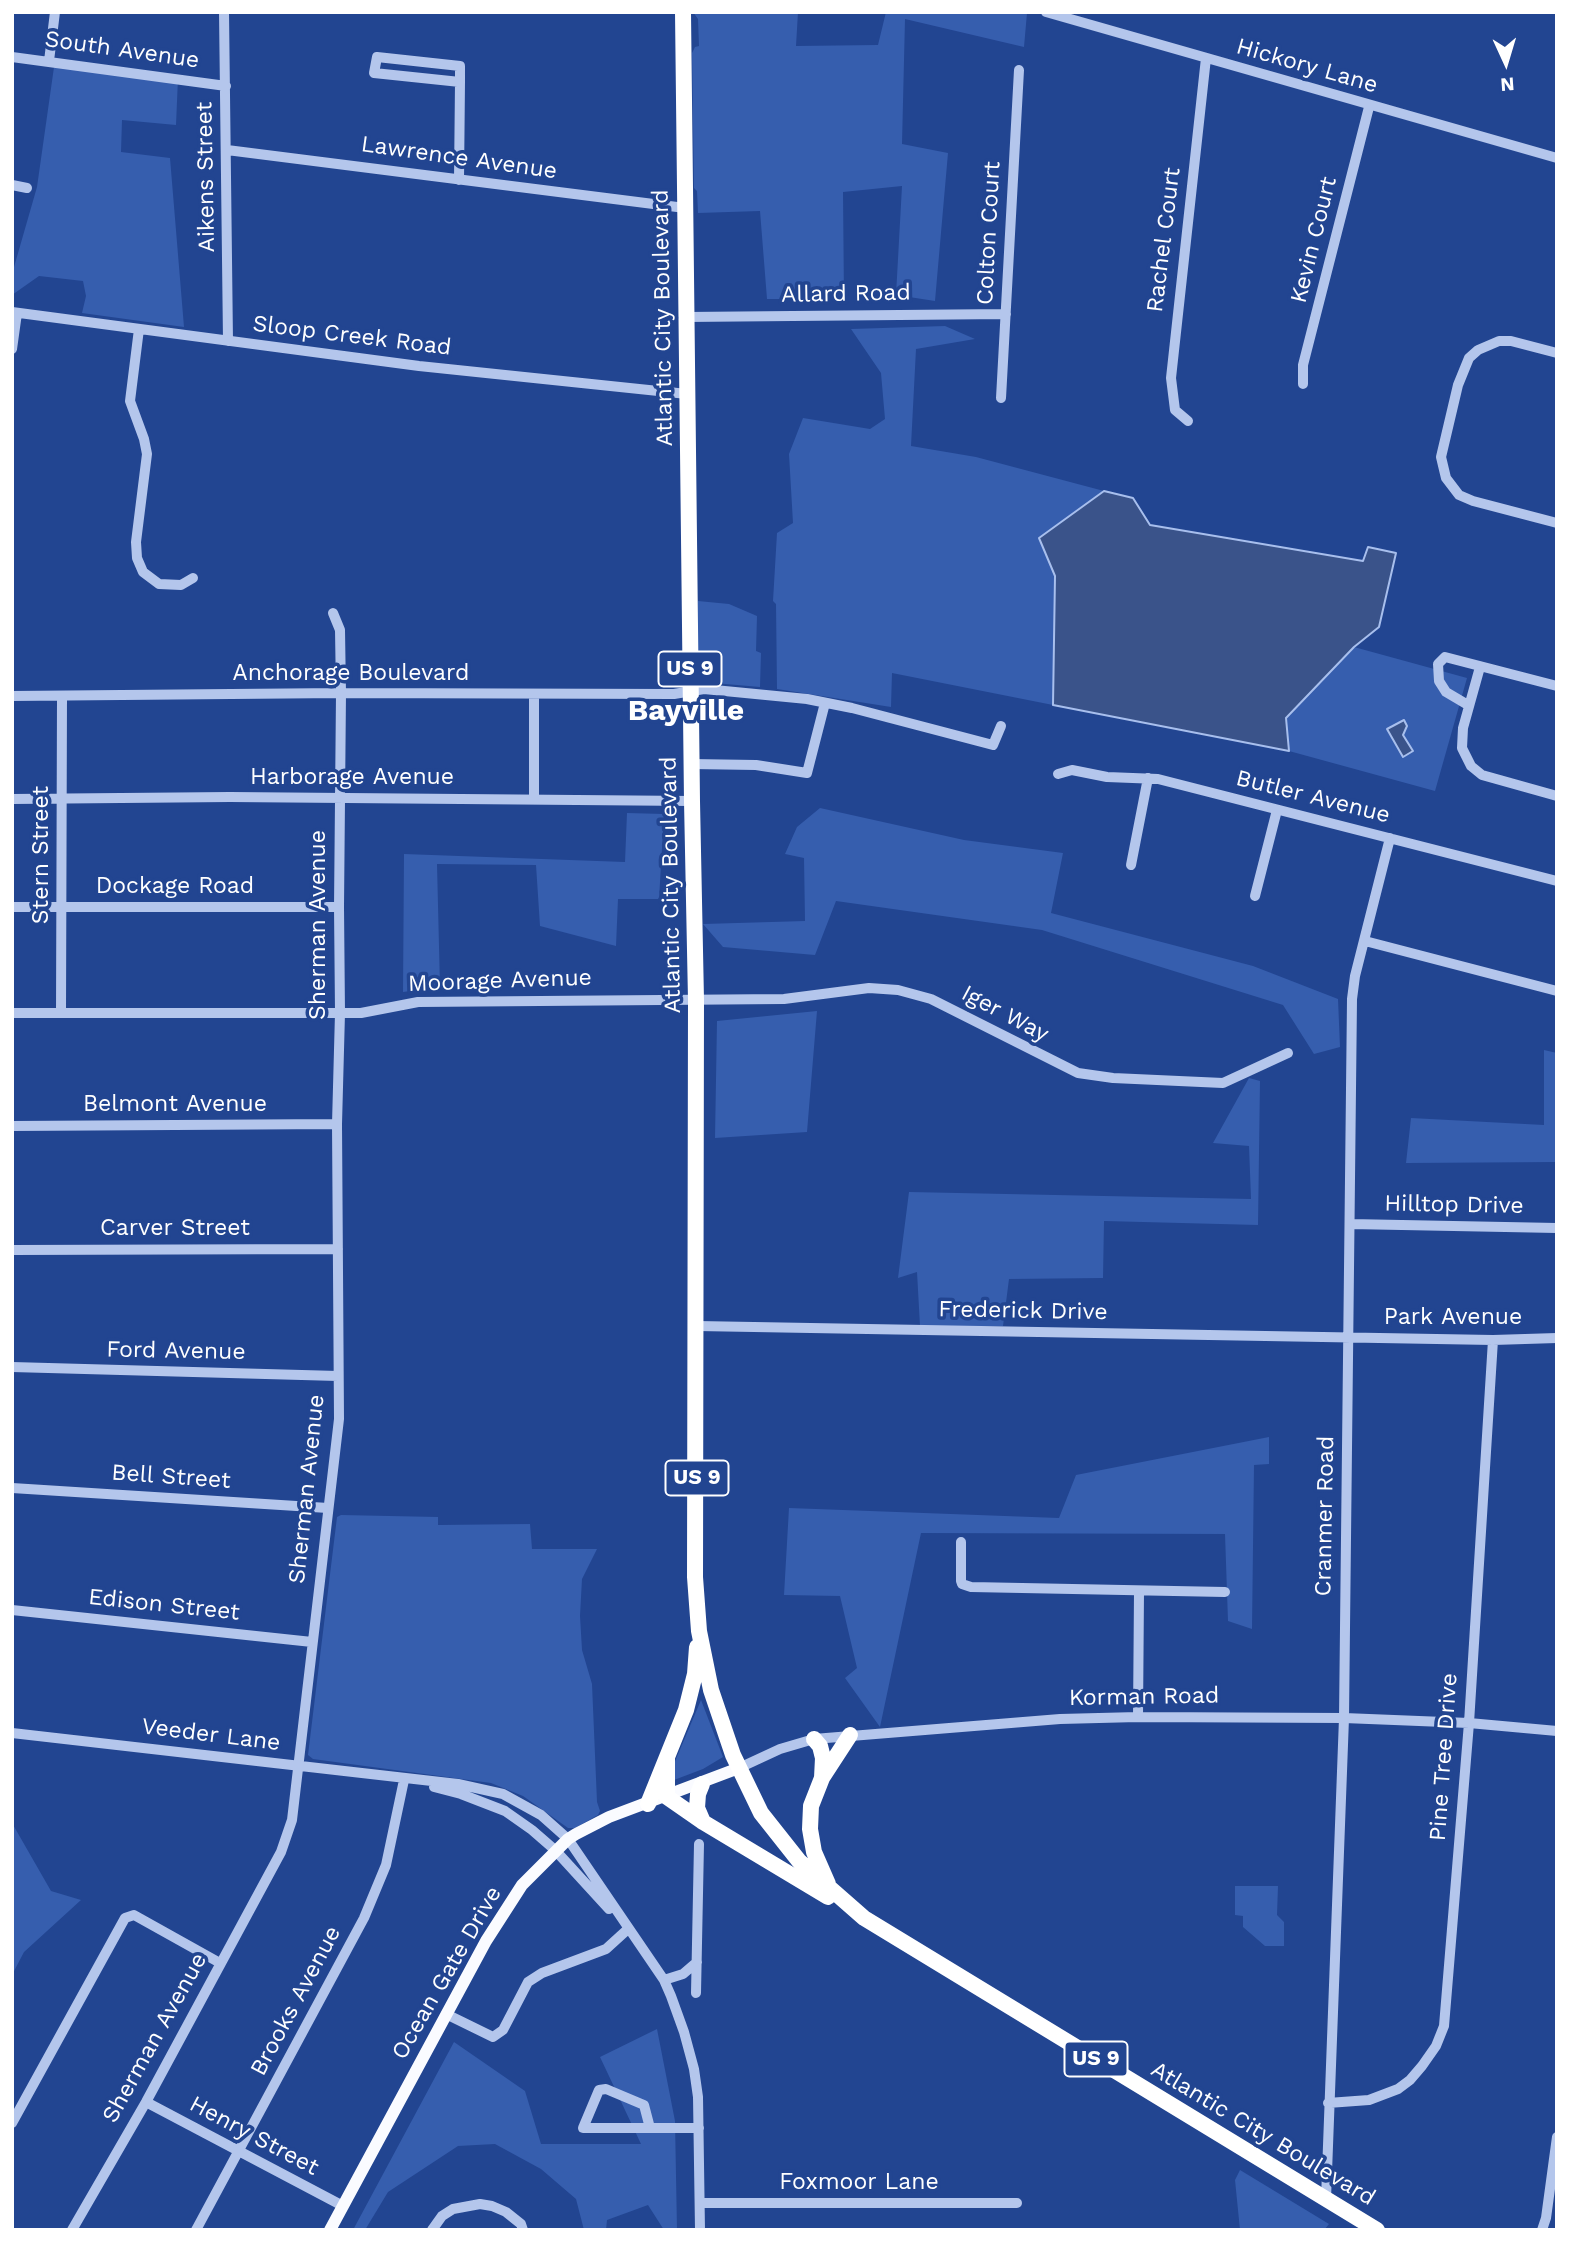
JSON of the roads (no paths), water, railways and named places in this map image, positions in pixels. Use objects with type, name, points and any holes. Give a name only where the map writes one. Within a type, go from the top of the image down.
[{"type":"highway","name":"Atlantic City Boulevard","points":[[683,12],[691,801],[696,1000],[695,1577],[699,1631]]},
{"type":"highway","points":[[648,1804],[691,1693],[699,1631]]},
{"type":"highway","name":"US 9","points":[[699,1631],[711,1690],[739,1768]]},
{"type":"highway","points":[[830,1890],[814,1852],[810,1829],[811,1806],[822,1778],[849,1735]]},
{"type":"highway","points":[[814,1739],[820,1746],[823,1758],[822,1778]]},
{"type":"highway","points":[[667,1758],[667,1797],[703,1822],[864,1918]]},
{"type":"highway","name":"Atlantic City Boulevard","points":[[739,1768],[768,1822],[799,1861],[864,1918],[1377,2230]]},
{"type":"highway","points":[[702,1784],[697,1808],[703,1822]]},
{"type":"main road","name":"Ocean Gate Drive","points":[[330,2230],[446,2014],[507,1906],[522,1885],[568,1839],[609,1817],[739,1768]]},
{"type":"street","points":[[49,61],[55,12]]},
{"type":"street","name":"Aikens Street","points":[[224,12],[228,150],[228,341]]},
{"type":"street","name":"Hickory Lane","points":[[1046,12],[1557,159]]},
{"type":"street","name":"South Avenue","points":[[12,57],[226,86]]},
{"type":"street","points":[[459,180],[460,82],[460,66],[377,57],[374,72],[460,82]]},
{"type":"street","name":"Rachel Court","points":[[1188,421],[1175,410],[1171,378],[1206,58]]},
{"type":"street","name":"Colton Court","points":[[1001,398],[1019,70]]},
{"type":"street","name":"Kevin Court","points":[[1303,384],[1303,365],[1369,107]]},
{"type":"street","name":"Lawrence Avenue","points":[[228,150],[685,208]]},
{"type":"street","points":[[12,185],[27,188]]},
{"type":"street","points":[[12,349],[15,313]]},
{"type":"street","name":"Sloop Creek Road","points":[[15,313],[513,378],[687,394]]},
{"type":"street","name":"Allard Road","points":[[686,317],[1006,314]]},
{"type":"street","points":[[139,329],[130,401],[147,454],[136,542],[137,558],[143,572],[159,584],[181,585],[193,578]]},
{"type":"street","points":[[1557,353],[1511,341],[1499,341],[1478,350],[1469,358],[1458,385],[1441,457],[1446,478],[1459,495],[1557,523]]},
{"type":"street","name":"Sherman Avenue","points":[[72,2230],[146,2102],[288,1835],[299,1766],[339,1419],[337,1124],[341,693],[340,630],[333,613]]},
{"type":"street","points":[[1468,705],[1447,692],[1439,681],[1438,664],[1445,657],[1557,686]]},
{"type":"street","points":[[1480,667],[1463,728],[1462,748],[1471,766],[1482,775],[1557,796]]},
{"type":"street","points":[[690,691],[704,689],[768,694],[825,703],[993,745],[1001,726]]},
{"type":"street","name":"Anchorage Boulevard","points":[[12,696],[674,694],[690,691]]},
{"type":"street","points":[[534,695],[534,799]]},
{"type":"street","name":"Stern Street","points":[[61,1013],[62,696]]},
{"type":"street","points":[[691,764],[756,765],[807,772],[825,703]]},
{"type":"street","name":"Butler Avenue","points":[[1058,774],[1072,770],[1107,777],[1148,778],[1557,881]]},
{"type":"street","points":[[1131,865],[1148,778]]},
{"type":"street","name":"Harborage Avenue","points":[[12,799],[230,797],[691,801]]},
{"type":"street","points":[[1255,896],[1277,810]]},
{"type":"street","name":"Cranmer Road","points":[[1326,2199],[1343,1718],[1352,999],[1390,838]]},
{"type":"street","name":"Dockage Road","points":[[12,907],[339,907]]},
{"type":"street","points":[[1364,941],[1557,991]]},
{"type":"street","name":"Iger Way","points":[[696,1000],[784,999],[869,988],[912,992],[1078,1073],[1113,1078],[1223,1083],[1288,1053]]},
{"type":"street","name":"Moorage Avenue","points":[[12,1013],[360,1013],[418,1002],[696,1000]]},
{"type":"street","name":"Belmont Avenue","points":[[12,1126],[337,1124]]},
{"type":"street","name":"Hilltop Drive","points":[[1350,1224],[1557,1228]]},
{"type":"street","name":"Carver Street","points":[[12,1250],[338,1249]]},
{"type":"street","name":"Frederick Drive","points":[[697,1326],[1348,1337]]},
{"type":"street","name":"Park Avenue","points":[[1348,1337],[1493,1340],[1557,1338]]},
{"type":"street","name":"Pine Tree Drive","points":[[1328,2103],[1369,2100],[1384,2096],[1404,2084],[1422,2066],[1436,2046],[1444,2026],[1469,1723],[1493,1340]]},
{"type":"street","name":"Ford Avenue","points":[[12,1367],[338,1376]]},
{"type":"street","name":"Bell Street","points":[[12,1488],[328,1508]]},
{"type":"street","points":[[961,1542],[961,1581],[971,1587],[1225,1592]]},
{"type":"street","points":[[1138,1717],[1139,1592]]},
{"type":"street","name":"Edison Street","points":[[12,1610],[312,1642]]},
{"type":"street","name":"Korman Road","points":[[739,1768],[779,1749],[814,1739],[1060,1719],[1343,1718],[1469,1723],[1557,1731]]},
{"type":"street","name":"Veeder Lane","points":[[12,1733],[404,1780],[458,1784],[503,1794],[541,1815],[568,1839],[626,1926]]},
{"type":"street","name":"Veeder Lane","points":[[404,1780],[461,1794],[505,1811],[555,1850],[626,1926]]},
{"type":"street","name":"Brooks Avenue","points":[[195,2230],[364,1918],[386,1865],[404,1780]]},
{"type":"street","points":[[696,1993],[699,1844]]},
{"type":"street","points":[[12,2123],[125,1918],[134,1915],[220,1963]]},
{"type":"street","points":[[446,2014],[493,2036],[503,2030],[527,1982],[541,1973],[606,1949],[626,1926],[664,1980],[684,2032],[694,2069],[699,2129],[700,2230]]},
{"type":"street","points":[[664,1980],[682,1974],[696,1962]]},
{"type":"street","points":[[650,2128],[644,2105],[606,2089],[599,2090],[583,2128],[699,2129]]},
{"type":"street","name":"Henry Street","points":[[146,2102],[343,2206]]},
{"type":"street","points":[[1542,2230],[1554,2177],[1557,2137]]},
{"type":"street","name":"Foxmoor Lane","points":[[700,2203],[1017,2203]]},
{"type":"street","points":[[432,2230],[442,2216],[453,2209],[480,2204],[506,2212],[521,2224],[523,2230]]},
{"type":"district","name":"Bayville","points":[[686,711]]}]
